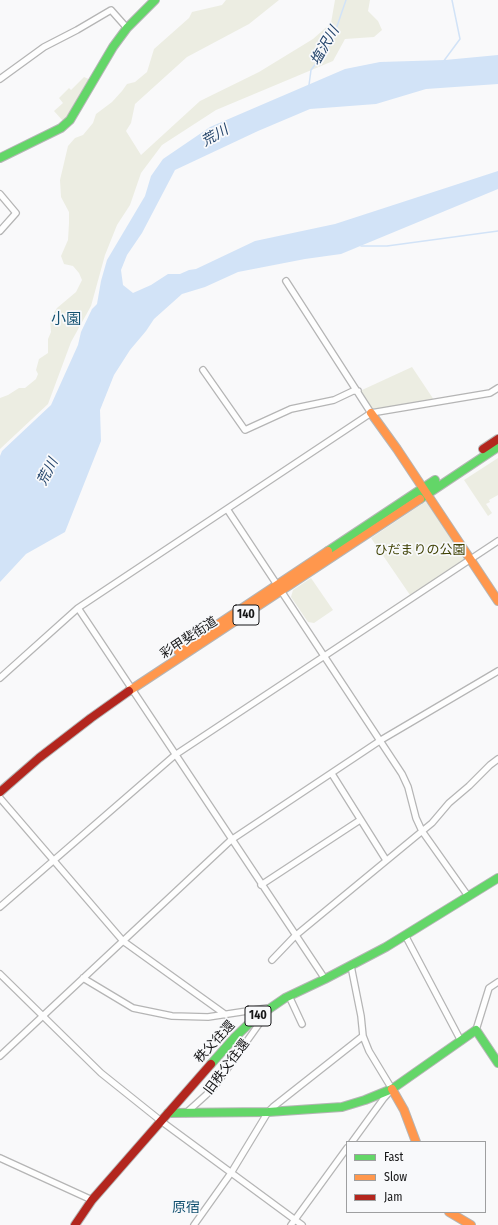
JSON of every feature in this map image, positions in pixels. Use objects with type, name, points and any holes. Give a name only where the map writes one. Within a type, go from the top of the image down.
[{"type":"main road","points":[[0,158],[61,128],[70,120],[106,57],[127,28],[155,0]]},
{"type":"main road","points":[[371,413],[498,601]]},
{"type":"main road","name":"彩甲斐街道","points":[[0,783],[87,713],[130,687],[425,491],[498,439]]},
{"type":"main road","name":"彩甲斐街道","points":[[425,491],[498,447]]},
{"type":"main road","name":"彩甲斐街道","points":[[0,792],[39,758],[130,687]]},
{"type":"main road","name":"秩父往還","points":[[75,1225],[92,1200],[168,1113],[235,1037],[260,1015],[289,996],[325,980],[405,935],[498,878]]},
{"type":"main road","points":[[168,1113],[268,1112],[342,1106],[365,1100],[392,1089],[476,1030],[498,1063]]},
{"type":"main road","points":[[392,1089],[404,1110],[416,1141]]},
{"type":"main road","points":[[451,1213],[471,1225]]},
{"type":"street","points":[[0,79],[44,47],[111,10],[127,28]]},
{"type":"street","points":[[0,194],[16,213],[0,230]]},
{"type":"street","points":[[286,282],[371,413]]},
{"type":"street","points":[[203,370],[245,430],[291,409],[334,400],[358,391]]},
{"type":"street","points":[[0,678],[78,608],[371,413],[490,393],[497,390]]},
{"type":"street","points":[[227,509],[381,740],[402,774],[416,818],[422,831],[468,896]]},
{"type":"street","points":[[0,907],[175,755],[498,541]]},
{"type":"street","points":[[78,608],[325,980]]},
{"type":"street","points":[[0,1056],[231,840],[381,740],[498,671]]},
{"type":"street","points":[[272,960],[295,936],[432,823],[449,803],[498,759]]},
{"type":"street","points":[[332,774],[386,860]]},
{"type":"street","points":[[0,798],[123,941],[226,1015]]},
{"type":"street","points":[[261,885],[360,820]]},
{"type":"street","points":[[405,935],[461,1041]]},
{"type":"street","points":[[351,966],[361,1016],[363,1036],[368,1051],[392,1089],[353,1141]]},
{"type":"street","points":[[0,974],[101,1073],[161,1121],[302,1225]]},
{"type":"street","points":[[83,978],[133,1008],[172,1016],[190,1018],[226,1015],[271,1007]]},
{"type":"street","points":[[476,1030],[489,988],[498,982]]},
{"type":"street","points":[[289,996],[302,1024]]},
{"type":"street","name":"旧秩父往還","points":[[186,1113],[214,1086],[259,1024],[260,1015]]},
{"type":"street","points":[[194,1225],[232,1173],[268,1112],[363,1036]]},
{"type":"street","points":[[291,1225],[346,1149]]},
{"type":"street","points":[[0,1158],[92,1200]]},
{"type":"green space","points":[[226,0],[279,0],[249,24],[187,57],[135,104],[131,123],[126,131],[141,155],[200,101],[259,72],[313,39],[331,23],[335,0],[370,0],[368,11],[378,21],[382,30],[374,37],[345,39],[333,61],[216,110],[162,145],[141,173],[130,205],[117,225],[105,255],[91,306],[71,342],[48,404],[0,449],[0,398],[19,388],[25,388],[36,379],[38,374],[36,370],[39,359],[48,353],[48,339],[51,332],[50,319],[57,308],[76,292],[82,280],[79,273],[73,266],[64,264],[61,256],[68,240],[69,212],[61,197],[60,180],[68,146],[75,138],[83,135],[93,123],[96,114],[112,102],[127,84],[135,82],[147,72],[154,49],[189,18],[192,12],[222,5]]},
{"type":"green space","points":[[84,77],[91,80],[71,114],[63,121],[54,111],[63,103],[59,98],[69,88],[71,90]]},
{"type":"green space","points":[[412,367],[434,400],[372,409],[361,392],[362,390]]},
{"type":"green space","points":[[498,458],[498,495],[489,500],[490,502],[486,504],[492,513],[488,516],[464,480]]},
{"type":"green space","name":"ひだまりの公園","points":[[425,502],[428,503],[465,559],[412,596],[371,538]]},
{"type":"green space","points":[[311,578],[333,610],[314,623],[308,622],[291,597],[293,590]]},
{"type":"water","name":"荒川","points":[[498,55],[498,84],[426,89],[376,104],[310,109],[258,131],[175,170],[142,233],[127,255],[121,270],[123,285],[133,293],[151,285],[168,274],[180,274],[196,269],[255,241],[335,224],[498,171],[498,189],[341,254],[305,259],[238,272],[205,287],[182,294],[154,319],[130,350],[114,375],[100,410],[101,441],[65,532],[26,554],[0,582],[0,456],[2,451],[51,405],[78,345],[81,332],[92,309],[97,304],[107,260],[145,196],[151,176],[163,159],[210,127],[345,69],[380,62],[445,60]]},
{"type":"waterway","name":"塩沢川","points":[[309,85],[311,70],[327,49],[334,35],[346,0]]},
{"type":"waterway","points":[[443,62],[460,39],[452,0]]},
{"type":"waterway","points":[[361,246],[387,246],[498,231]]},
{"type":"traffic: fast","points":[[0,158],[61,128],[70,120],[113,47],[127,28],[155,0]]},
{"type":"traffic: fast","points":[[420,499],[498,447]]},
{"type":"traffic: fast","points":[[328,551],[435,480]]},
{"type":"traffic: fast","points":[[211,1064],[235,1037],[253,1020],[285,998],[386,947],[498,878]]},
{"type":"traffic: fast","points":[[168,1113],[268,1112],[342,1107],[365,1100],[392,1089],[476,1030],[498,1063]]},
{"type":"traffic: slow","points":[[371,413],[397,449],[498,601]]},
{"type":"traffic: slow","points":[[129,691],[420,499]]},
{"type":"traffic: slow","points":[[178,651],[328,551]]},
{"type":"traffic: slow","points":[[392,1089],[404,1110],[416,1141]]},
{"type":"traffic: slow","points":[[451,1213],[471,1225]]},
{"type":"traffic: jam","points":[[483,449],[498,439]]},
{"type":"traffic: jam","points":[[0,792],[39,758],[129,691]]},
{"type":"traffic: jam","points":[[75,1225],[92,1200],[211,1064]]},
{"type":"district","name":"小園","points":[[66,320]]},
{"type":"district","name":"原宿","points":[[186,1208]]}]
